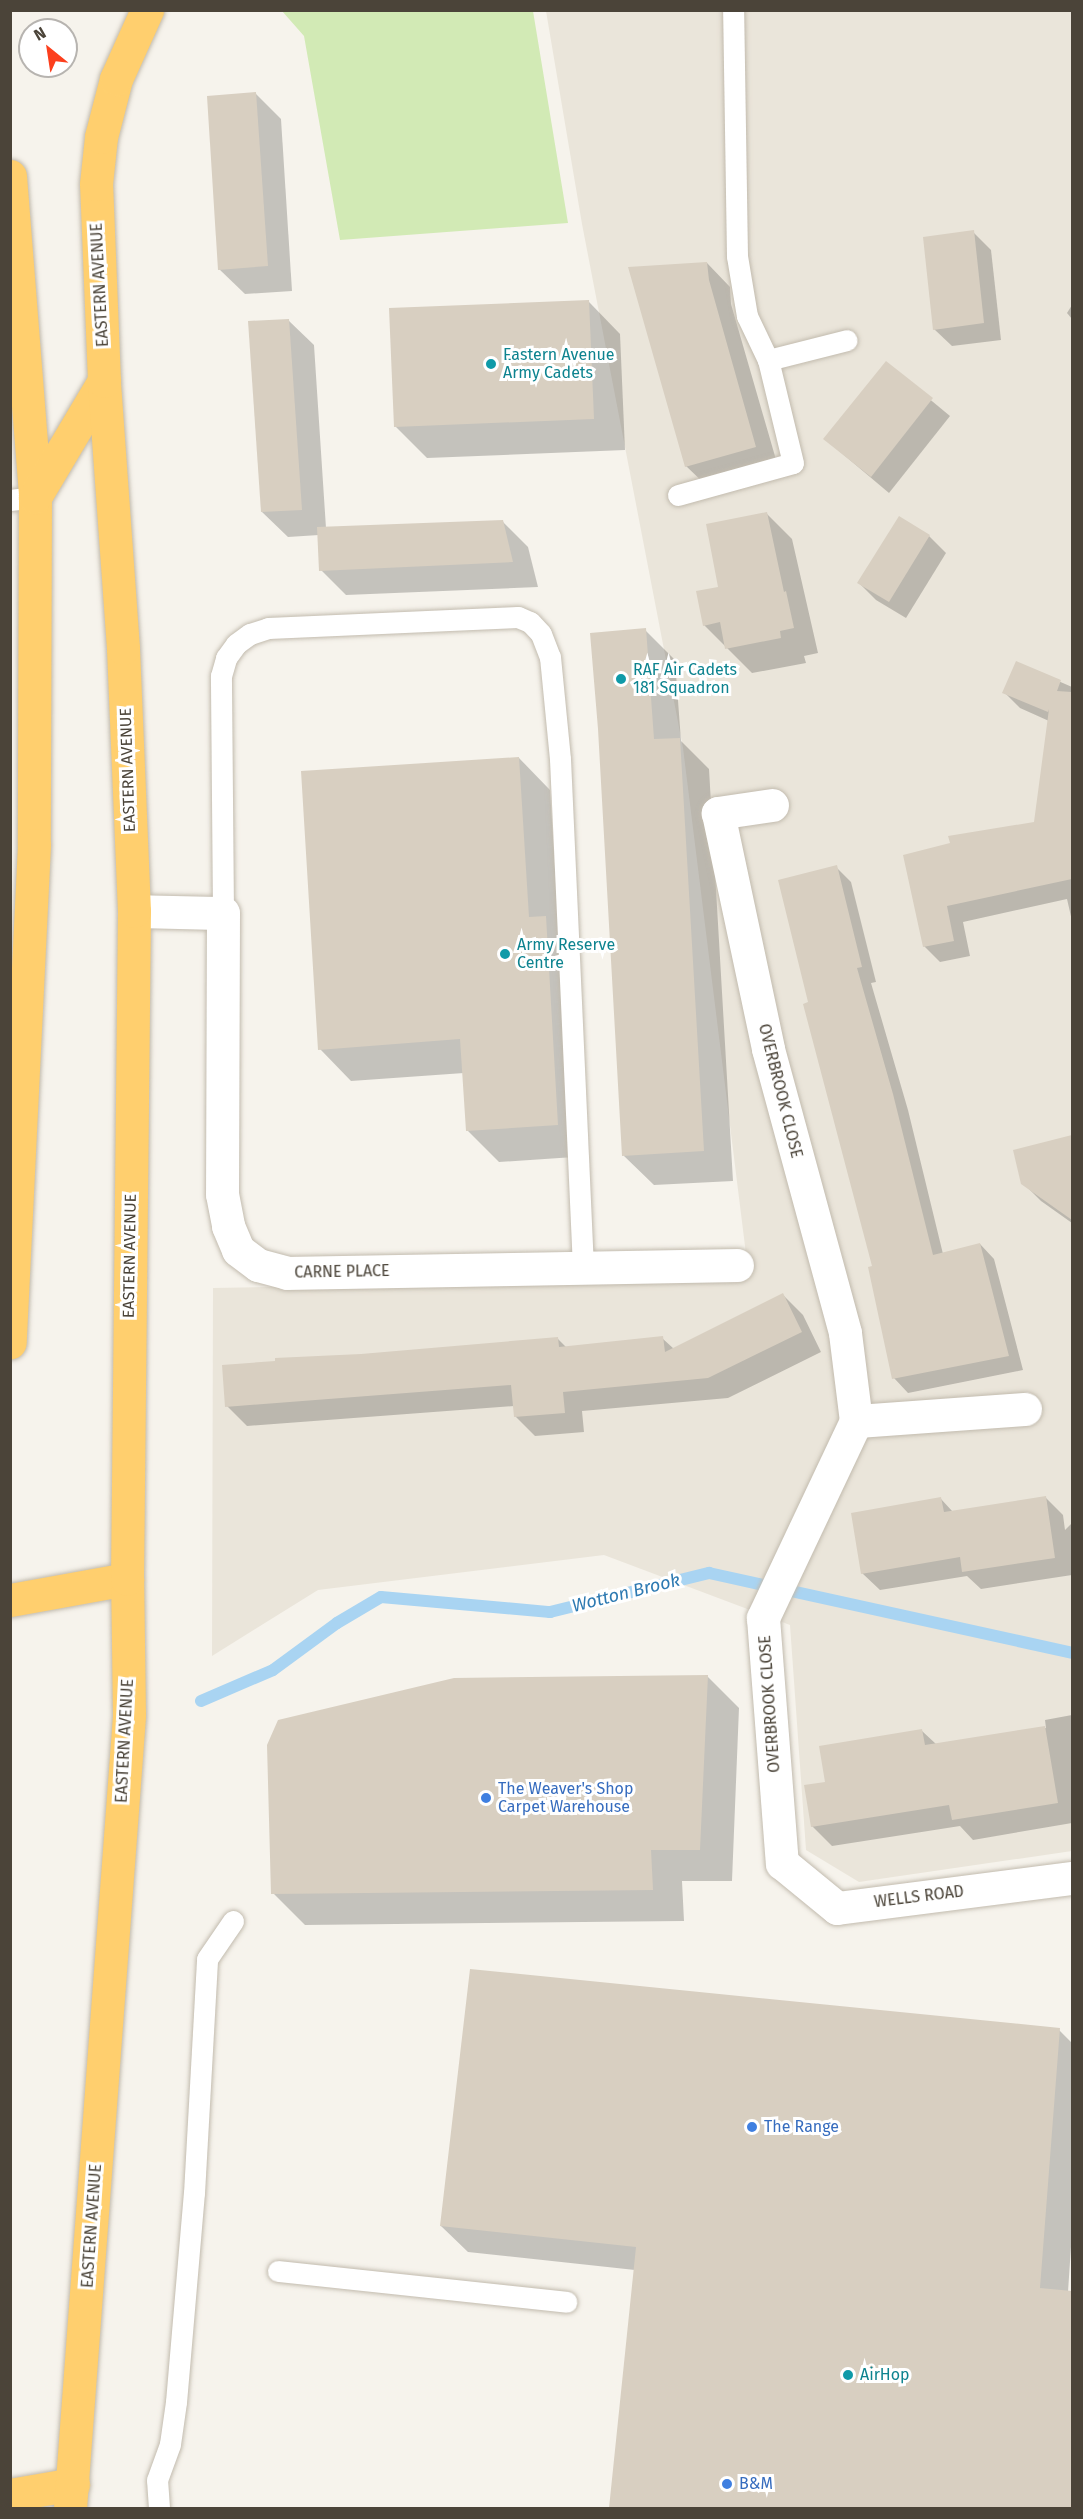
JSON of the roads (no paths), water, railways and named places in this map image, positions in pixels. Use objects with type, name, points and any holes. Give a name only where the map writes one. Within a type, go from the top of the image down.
[{"type":"highway","name":"EASTERN AVENUE","points":[[71,2496],[129,1715],[127,1579],[134,911],[123,648],[104,381],[96,184],[101,136],[116,79],[147,10]]},
{"type":"highway","points":[[10,176],[34,845],[10,1342]]},
{"type":"highway","points":[[23,499],[104,381]]},
{"type":"highway","points":[[10,1600],[127,1579]]},
{"type":"highway","points":[[10,2495],[71,2496]]},
{"type":"street","name":"OVERBROOK CLOSE","points":[[772,805],[718,813],[768,1049],[845,1333],[856,1421],[763,1618],[782,1863]]},
{"type":"street","points":[[134,911],[223,913]]},
{"type":"street","name":"CARNE PLACE","points":[[223,913],[222,1194],[228,1226],[238,1250],[258,1265],[287,1273],[737,1265]]},
{"type":"street","points":[[856,1421],[1025,1409]]},
{"type":"street","name":"WELLS ROAD","points":[[782,1863],[837,1908],[1072,1878]]},
{"type":"lane","points":[[678,495],[793,463],[768,360],[747,316],[737,256],[733,10]]},
{"type":"lane","points":[[768,360],[847,340]]},
{"type":"lane","points":[[223,913],[221,676],[226,658],[236,644],[250,634],[268,628],[518,617],[530,622],[541,634],[550,657],[560,759],[583,1268]]},
{"type":"lane","points":[[159,2508],[157,2480],[170,2444],[177,2390],[194,2193],[207,1959],[233,1921]]},
{"type":"lane","points":[[278,2271],[566,2302]]},
{"type":"waterway","name":"Wotton Brook","points":[[201,1701],[273,1670],[337,1623],[381,1597],[550,1612],[709,1573],[1072,1653]]},
{"type":"place","name":"Eastern Avenue Army Cadets","points":[[491,364]]},
{"type":"place","name":"RAF Air Cadets 181 Squadron","points":[[621,679]]},
{"type":"place","name":"Army Reserve Centre","points":[[505,954]]},
{"type":"place","name":"The Weaver's Shop Carpet Warehouse","points":[[486,1798]]},
{"type":"place","name":"The Range","points":[[752,2127]]},
{"type":"place","name":"AirHop","points":[[848,2375]]},
{"type":"place","name":"B&M","points":[[727,2484]]}]
